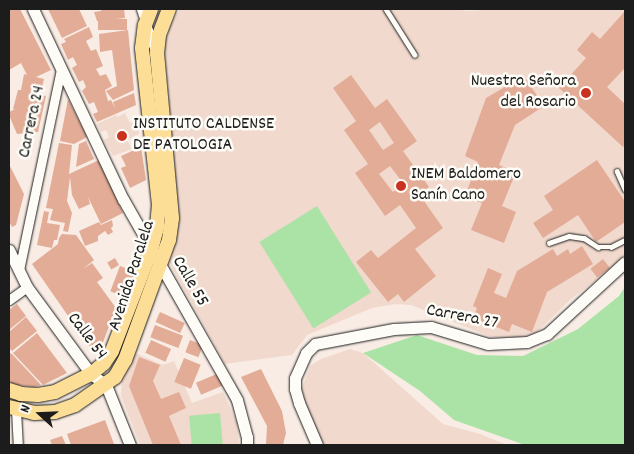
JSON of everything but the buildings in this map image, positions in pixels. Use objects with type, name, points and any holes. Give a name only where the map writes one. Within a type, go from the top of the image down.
[{"type":"main road","name":"Avenida Paralela","points":[[9,390],[21,394],[38,395],[55,392],[91,374],[104,363],[112,351],[151,250],[158,227],[159,205],[142,48],[145,25],[151,9]]},
{"type":"main road","name":"Avenida Paralela","points":[[12,409],[34,413],[55,412],[75,405],[115,377],[125,360],[169,240],[172,218],[157,54],[159,35],[169,9]]},
{"type":"street","name":"Calle 55","points":[[34,9],[123,200],[237,400],[247,441]]},
{"type":"street","points":[[141,9],[145,25],[157,54]]},
{"type":"street","name":"Carrera 24","points":[[19,270],[61,69]]},
{"type":"street","name":"Calle 54","points":[[9,250],[27,287],[91,374],[106,385],[130,445]]},
{"type":"street","name":"Carrera 27","points":[[317,445],[298,403],[295,389],[295,378],[306,353],[315,344],[394,329],[431,327],[488,344],[527,342],[547,334],[625,262]]},
{"type":"street","points":[[9,300],[27,287]]},
{"type":"street","points":[[12,409],[18,445]]},
{"type":"lane","points":[[386,9],[415,55]]},
{"type":"lane","points":[[617,171],[625,188]]},
{"type":"lane","points":[[548,243],[569,236],[584,238],[598,247],[611,247],[625,240]]},
{"type":"shaded area","name":"INEM Baldomero Sanín Cano","points":[[180,9],[452,9],[468,11],[495,9],[625,9],[625,254],[614,266],[570,300],[536,333],[520,337],[491,337],[411,305],[396,304],[372,308],[307,335],[292,355],[225,364],[169,262],[175,240],[177,198],[164,43],[171,24]]},
{"type":"shaded area","name":"INSTITUTO CALDENSE DE PATOLOGIA","points":[[125,113],[130,123],[138,120],[139,134],[127,140],[132,149],[113,156],[104,140],[109,137],[106,130],[101,132],[97,124]]},
{"type":"shaded area","points":[[350,349],[363,353],[443,424],[480,434],[507,445],[324,445],[304,403],[302,388],[310,366],[321,359]]},
{"type":"shaded area","points":[[135,353],[163,365],[174,361],[192,403],[223,392],[237,423],[239,445],[140,445],[121,396],[122,379]]},
{"type":"green space","points":[[317,206],[371,293],[313,329],[259,242]]},
{"type":"green space","points":[[625,287],[625,445],[525,445],[454,420],[420,391],[363,353],[417,335],[477,355],[523,356],[578,329],[619,296]]},
{"type":"green space","points":[[220,413],[223,445],[192,445],[189,416]]},
{"type":"place","name":"Nuestra Señora del Rosario","points":[[586,93]]},
{"type":"place","name":"INSTITUTO CALDENSE DE PATOLOGIA","points":[[122,136]]},
{"type":"place","name":"INEM Baldomero Sanín Cano","points":[[401,186]]}]
